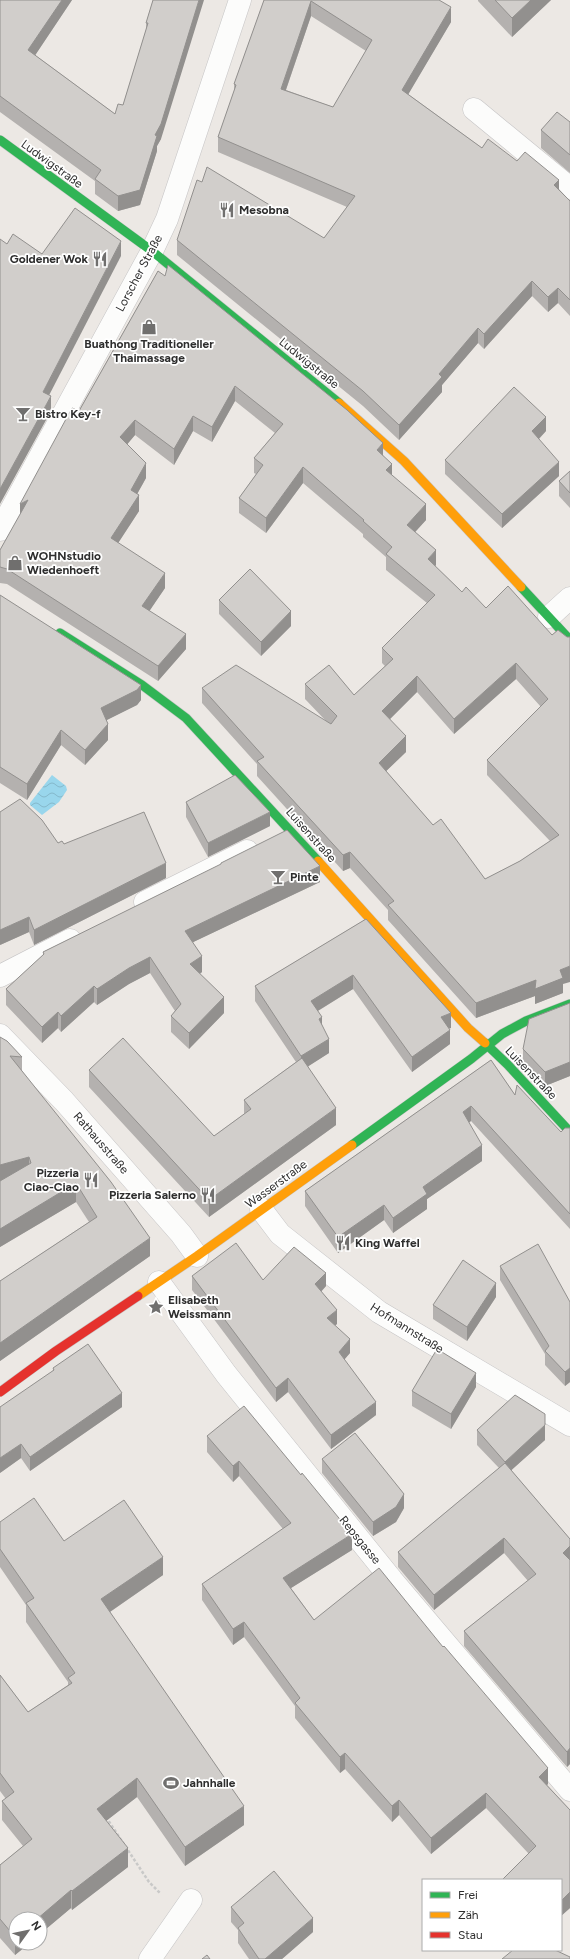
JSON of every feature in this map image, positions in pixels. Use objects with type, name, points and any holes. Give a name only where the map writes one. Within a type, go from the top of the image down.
[{"type":"street","name":"Lorscher Straße","points":[[0,530],[152,251],[167,219],[240,0]]},
{"type":"street","points":[[474,109],[570,188]]},
{"type":"street","name":"Ludwigstraße","points":[[0,140],[152,251],[355,416],[404,461],[570,640]]},
{"type":"street","points":[[549,617],[570,598]]},
{"type":"street","name":"Luisenstraße","points":[[54,629],[142,685],[186,718],[290,830],[462,1022],[508,1065],[570,1132]]},
{"type":"street","points":[[129,910],[290,830]]},
{"type":"street","points":[[0,976],[86,932]]},
{"type":"street","name":"Wasserstraße","points":[[0,1392],[56,1351],[197,1256],[502,1034],[526,1021],[570,1004]]},
{"type":"street","name":"Rathausstraße","points":[[0,1035],[64,1101],[181,1234],[197,1256]]},
{"type":"street","name":"Hofmannstraße","points":[[261,1209],[280,1234],[379,1312],[570,1425]]},
{"type":"street","name":"Repsgasse","points":[[159,1282],[226,1374],[382,1568],[570,1790]]},
{"type":"street","points":[[150,1959],[186,1908]]},
{"type":"path","points":[[103,1814],[149,1882],[186,1908]]},
{"type":"water","points":[[52,775],[66,786],[67,790],[59,802],[42,815],[30,805],[30,803]]},
{"type":"building","points":[[0,0],[62,0],[28,50],[115,114],[118,104],[123,105],[148,23],[146,23],[153,0],[199,0],[161,124],[155,135],[157,136],[140,190],[118,196],[95,179],[101,170],[0,96]]},
{"type":"building","points":[[264,0],[439,0],[451,7],[402,90],[482,148],[488,139],[517,161],[525,152],[559,180],[554,185],[570,201],[570,300],[558,288],[548,297],[532,281],[484,334],[478,328],[439,374],[442,377],[399,425],[363,391],[177,240],[197,180],[202,182],[207,167],[324,238],[355,196],[218,137],[236,85],[234,84]],"holes":[[[311,1],[372,40],[333,107],[281,89]]]},
{"type":"building","points":[[495,0],[531,0],[512,18]]},
{"type":"building","points":[[557,112],[570,122],[570,155],[541,130]]},
{"type":"building","points":[[75,208],[121,241],[43,392],[51,396],[0,489],[0,239],[7,244],[13,234],[42,254]]},
{"type":"building","points":[[168,265],[347,410],[383,443],[377,450],[392,464],[386,470],[426,504],[407,525],[436,550],[428,559],[462,592],[466,587],[486,608],[508,586],[552,635],[558,630],[567,637],[570,637],[570,966],[560,970],[563,978],[535,989],[536,980],[476,1003],[388,905],[394,901],[350,852],[343,855],[257,761],[264,757],[202,688],[236,665],[331,724],[337,716],[305,684],[329,665],[354,695],[393,659],[382,648],[435,595],[386,554],[392,547],[363,521],[364,520],[303,467],[266,518],[239,498],[263,465],[254,458],[283,424],[235,386],[212,427],[193,416],[174,449],[135,420],[120,437],[146,463],[131,490],[139,495],[111,538],[165,573],[142,606],[186,634],[158,666],[7,569],[0,567],[0,550],[28,500],[20,504],[72,408],[79,411],[158,271],[165,276]],"holes":[[[516,663],[548,699],[487,760],[559,835],[520,861],[485,879],[441,819],[433,825],[379,763],[406,736],[382,711],[417,676],[454,719]]]},
{"type":"building","points":[[514,387],[546,417],[532,431],[559,462],[502,514],[445,460]]},
{"type":"building","points":[[570,471],[570,493],[559,481]]},
{"type":"building","points":[[250,569],[291,611],[261,642],[219,600]]},
{"type":"building","points":[[0,595],[141,685],[137,690],[101,708],[108,724],[85,750],[61,730],[27,784],[0,767]]},
{"type":"building","points":[[235,775],[270,812],[208,843],[186,802]]},
{"type":"building","points":[[20,799],[42,820],[58,843],[62,841],[64,844],[144,812],[166,863],[34,930],[29,917],[0,930],[0,812]]},
{"type":"building","points":[[287,830],[320,866],[185,931],[202,956],[190,964],[224,997],[189,1033],[171,1016],[181,1004],[150,957],[129,968],[97,989],[94,986],[61,1016],[58,1012],[42,1027],[6,989],[44,954],[43,952]]},
{"type":"building","points":[[366,919],[451,1013],[441,1017],[450,1030],[412,1057],[353,975],[311,1001],[322,1017],[319,1019],[329,1039],[301,1056],[255,986]]},
{"type":"building","points":[[570,1003],[570,1062],[545,1072],[523,1049],[529,1019]]},
{"type":"building","points":[[0,1037],[7,1041],[22,1057],[10,1056],[111,1182],[150,1238],[0,1343],[0,1281],[97,1217],[76,1183],[0,1229],[0,1181],[31,1163],[29,1157],[0,1165]]},
{"type":"building","points":[[123,1038],[214,1136],[251,1109],[244,1100],[302,1058],[336,1108],[209,1200],[89,1070]]},
{"type":"building","points":[[491,1060],[515,1095],[517,1085],[561,1132],[565,1128],[570,1128],[570,1214],[471,1106],[463,1112],[482,1145],[423,1187],[427,1194],[393,1218],[384,1205],[338,1237],[305,1191]]},
{"type":"building","points":[[236,1243],[263,1280],[294,1247],[326,1273],[315,1284],[337,1310],[327,1318],[350,1339],[339,1352],[376,1402],[331,1435],[288,1378],[276,1388],[192,1276]]},
{"type":"building","points":[[538,1244],[570,1302],[570,1368],[565,1372],[545,1351],[549,1346],[500,1266]]},
{"type":"building","points":[[463,1260],[496,1283],[467,1327],[433,1305]]},
{"type":"building","points":[[88,1344],[122,1393],[30,1457],[21,1444],[0,1458],[0,1407],[54,1370],[53,1368]]},
{"type":"building","points":[[437,1349],[476,1373],[451,1414],[412,1391]]},
{"type":"building","points":[[515,1395],[545,1414],[545,1425],[505,1462],[477,1430]]},
{"type":"building","points":[[244,1406],[352,1534],[283,1578],[314,1620],[379,1568],[443,1647],[444,1646],[548,1768],[539,1777],[570,1810],[570,1892],[562,1900],[562,1879],[503,1879],[536,1846],[486,1793],[431,1838],[399,1800],[392,1806],[345,1753],[340,1757],[295,1703],[300,1698],[244,1622],[233,1629],[202,1584],[291,1523],[239,1461],[233,1466],[207,1436]]},
{"type":"building","points":[[355,1433],[404,1494],[396,1507],[373,1522],[322,1459]]},
{"type":"building","points":[[505,1463],[570,1539],[570,1546],[563,1553],[570,1560],[570,1748],[567,1752],[464,1631],[536,1574],[504,1538],[434,1595],[398,1552]]},
{"type":"building","points":[[34,1498],[64,1541],[124,1500],[163,1557],[101,1599],[244,1806],[185,1847],[137,1778],[97,1809],[128,1848],[72,1891],[71,1890],[46,1911],[8,1911],[8,1929],[0,1919],[0,1865],[32,1839],[2,1801],[14,1792],[0,1773],[0,1675],[28,1712],[72,1683],[68,1678],[75,1673],[26,1603],[34,1598],[0,1549],[0,1522]]},
{"type":"building","points":[[274,1871],[313,1918],[265,1959],[259,1959],[238,1928],[244,1923],[231,1907]]},
{"type":"building","points":[[512,1951],[557,1951],[570,1957],[570,1959],[502,1959]]},
{"type":"building","points":[[207,1955],[210,1959],[202,1959]]},
{"type":"traffic: fast","points":[[0,140],[152,251],[339,403]]},
{"type":"traffic: fast","points":[[521,587],[570,640]]},
{"type":"traffic: fast","points":[[60,633],[142,685],[186,718],[318,861]]},
{"type":"traffic: fast","points":[[352,1145],[471,1059],[502,1034],[526,1021],[570,1004]]},
{"type":"traffic: fast","points":[[485,1043],[508,1065],[570,1132]]},
{"type":"traffic: slow","points":[[339,403],[404,461],[521,587]]},
{"type":"traffic: slow","points":[[318,861],[468,1028],[485,1043]]},
{"type":"traffic: slow","points":[[138,1296],[197,1256],[352,1145]]},
{"type":"traffic: jam","points":[[0,1392],[56,1351],[138,1296]]},
{"type":"place","name":"Mesobna","points":[[227,210]]},
{"type":"place","name":"Goldener Wok","points":[[100,259]]},
{"type":"place","name":"Buathong Traditioneller Thaimassage","points":[[149,327]]},
{"type":"place","name":"Bistro Key-f","points":[[23,414]]},
{"type":"place","name":"WOHNstudio Wiedenhoeft","points":[[15,563]]},
{"type":"place","name":"Pinte","points":[[278,877]]},
{"type":"place","name":"Pizzeria Ciao-Ciao","points":[[91,1180]]},
{"type":"place","name":"Pizzeria Salerno","points":[[208,1195]]},
{"type":"place","name":"King Waffel","points":[[343,1243]]},
{"type":"place","name":"Elisabeth Weissmann","points":[[156,1307]]},
{"type":"place","name":"Jahnhalle","points":[[171,1783]]}]
